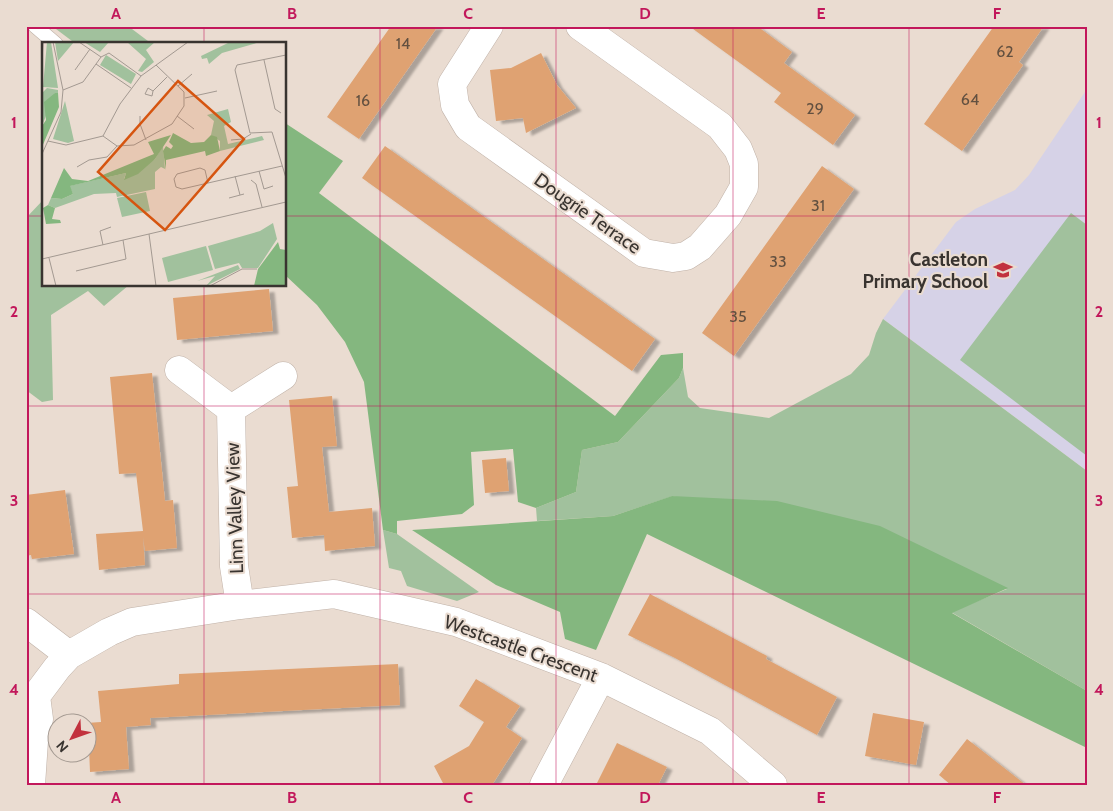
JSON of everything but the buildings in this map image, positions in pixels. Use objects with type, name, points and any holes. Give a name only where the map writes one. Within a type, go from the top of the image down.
[{"type":"street","name":"Dougrie Terrace","points":[[489,26],[452,84],[455,105],[468,127],[644,253],[673,258],[686,256],[700,247],[728,215],[744,187],[744,164],[738,149],[720,126],[580,26]]},
{"type":"street","points":[[179,370],[231,409],[283,376]]},
{"type":"street","name":"Linn Valley View","points":[[231,409],[234,566],[240,606]]},
{"type":"street","name":"Westcastle Crescent","points":[[29,777],[34,741],[40,719],[36,696],[69,655],[109,632],[132,622],[334,594],[456,622],[601,677],[710,731],[773,785]]},
{"type":"street","points":[[26,622],[69,655]]},
{"type":"street","points":[[544,785],[601,677]]},
{"type":"lane","points":[[35,26],[54,42]]},
{"type":"shaded area","name":"Castleton Primary School","points":[[1087,89],[1087,471],[883,319],[956,222],[975,209],[1015,190],[1029,175]]},
{"type":"green space","points":[[52,26],[128,26],[149,42],[73,42]]},
{"type":"green space","points":[[286,124],[343,161],[319,193],[615,416],[661,355],[683,353],[683,368],[679,378],[618,442],[582,450],[576,492],[536,508],[518,502],[513,449],[471,452],[474,505],[462,514],[397,521],[397,534],[383,530],[364,382],[345,342],[317,305],[286,276]]},
{"type":"green space","points":[[42,201],[42,286],[128,286],[104,306],[88,291],[51,315],[53,400],[42,402],[26,390],[26,218]]},
{"type":"green space","points":[[1071,213],[1087,225],[1087,456],[960,360]]},
{"type":"green space","points":[[883,319],[1087,471],[1087,691],[951,612],[1007,589],[673,496],[613,516],[537,521],[536,508],[576,492],[582,450],[618,442],[679,378],[683,368],[688,397],[700,408],[769,418],[851,374],[869,355]]},
{"type":"green space","points":[[672,496],[777,501],[880,526],[1008,588],[952,613],[1087,691],[1087,748],[647,534],[596,650],[565,639],[560,612],[496,585],[412,530],[613,516]]},
{"type":"green space","points":[[383,530],[397,534],[479,592],[457,601],[407,586],[401,571],[389,568]]},
{"type":"place","name":"Castleton Primary School","points":[[1003,270]]}]
